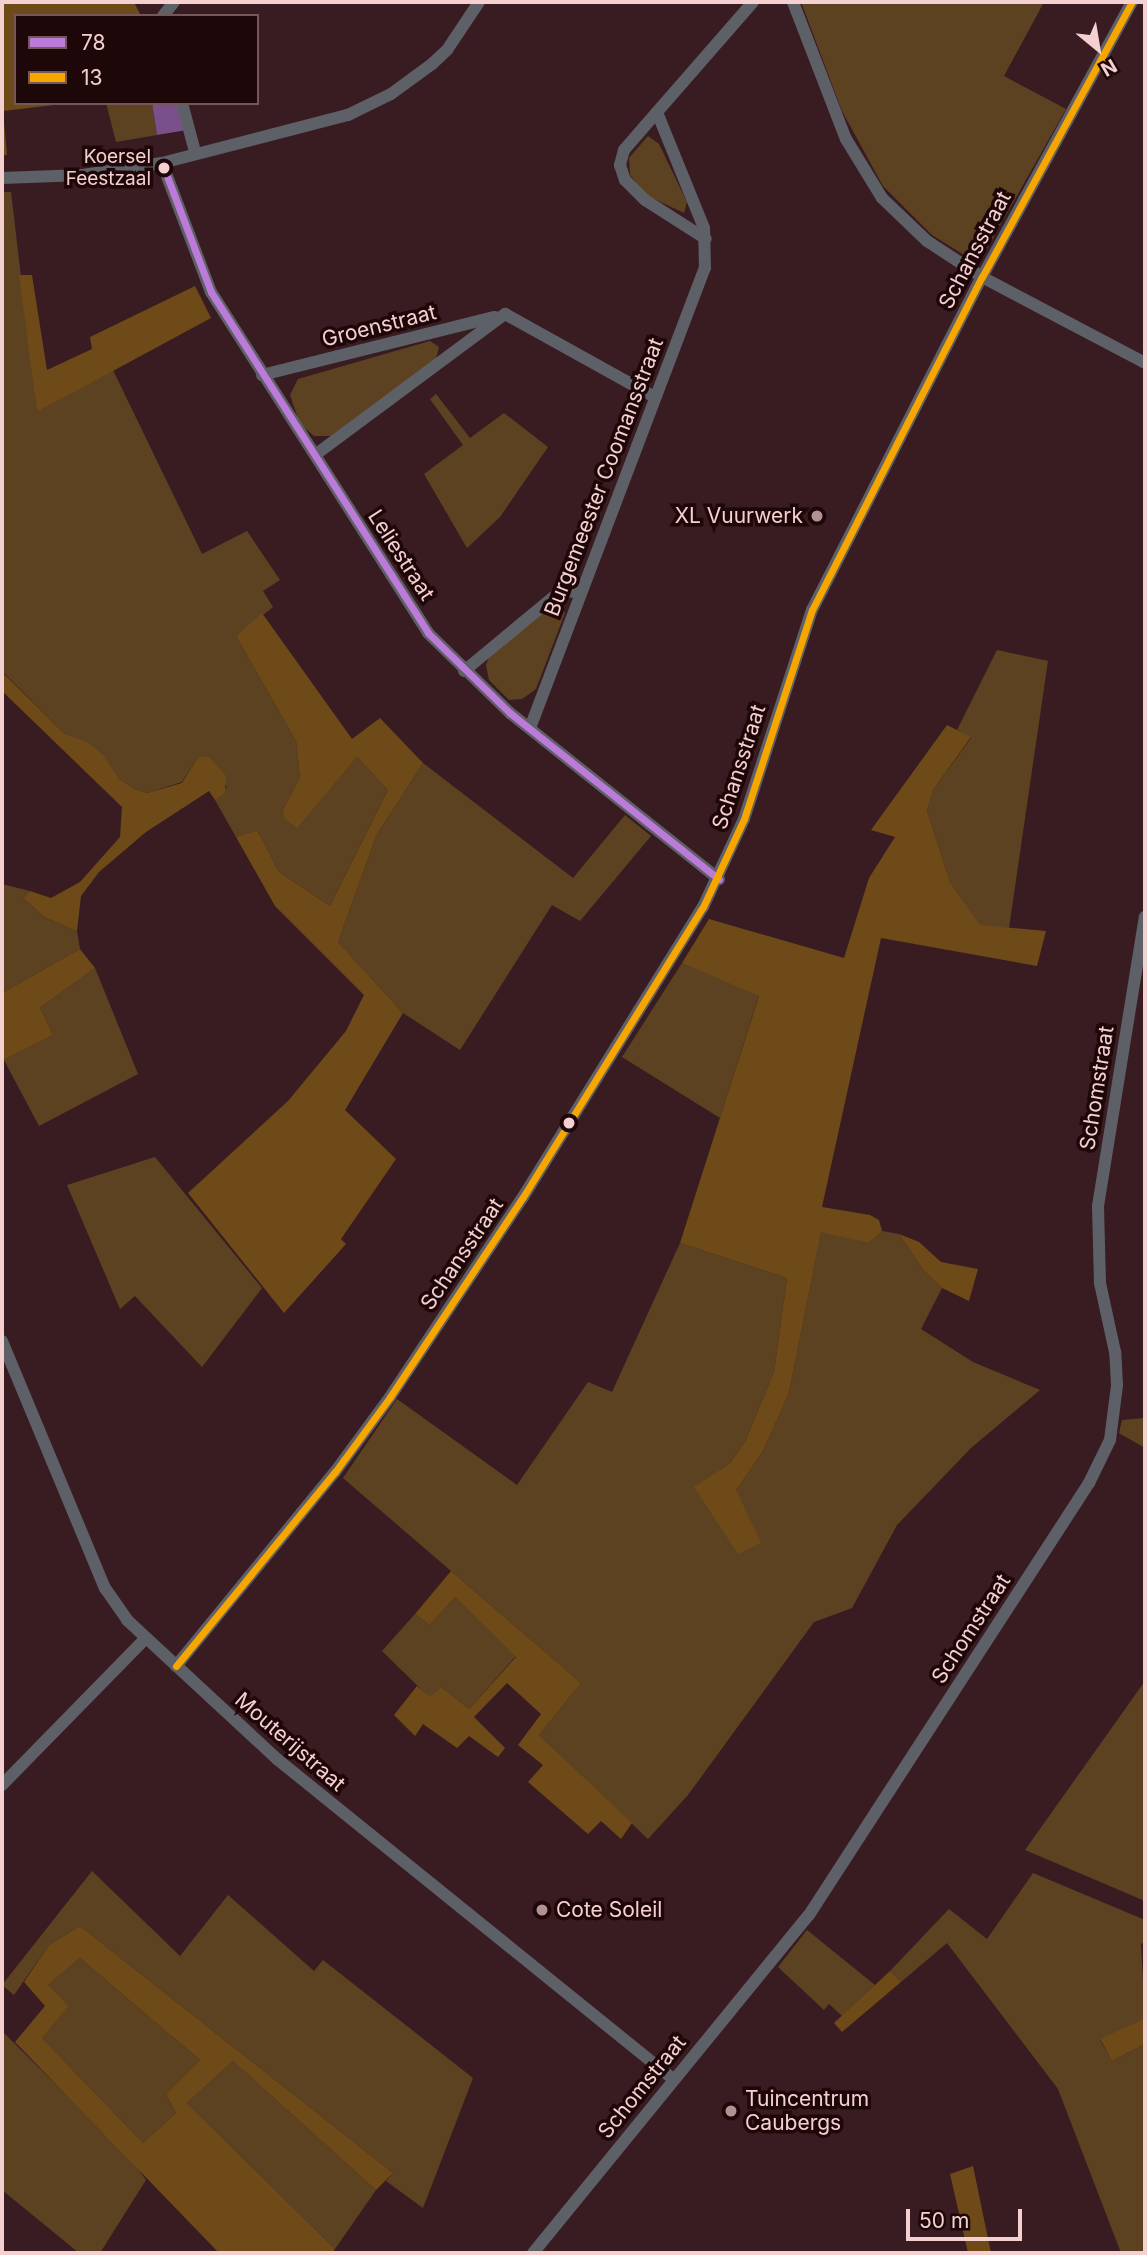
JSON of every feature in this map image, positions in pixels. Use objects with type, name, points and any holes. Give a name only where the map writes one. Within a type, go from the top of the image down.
[{"type":"street","points":[[2,178],[83,175],[162,163],[195,152],[324,124],[380,100],[447,50],[479,2]]},
{"type":"street","points":[[706,239],[645,200],[625,180],[620,165],[624,150],[753,2]]},
{"type":"street","points":[[793,2],[846,139],[882,198],[928,240],[982,277],[1145,363]]},
{"type":"street","name":"Schansstraat","points":[[176,1666],[335,1472],[390,1397],[530,1186],[719,879],[744,819],[812,610],[982,277],[1132,2]]},
{"type":"street","points":[[183,105],[195,152]]},
{"type":"street","name":"Burgemeester Coomansstraat","points":[[530,728],[705,268],[706,239],[657,112]]},
{"type":"street","name":"Leliestraat","points":[[162,163],[211,292],[428,633],[464,671],[530,728],[719,879]]},
{"type":"street","points":[[505,314],[655,397]]},
{"type":"street","name":"Groenstraat","points":[[262,375],[505,314]]},
{"type":"street","name":"Groenstraat","points":[[315,455],[505,314]]},
{"type":"street","points":[[464,671],[562,590],[581,593]]},
{"type":"street","name":"Schomstraat","points":[[533,2253],[809,1915],[1089,1483],[1110,1440],[1117,1385],[1115,1352],[1100,1283],[1098,1206],[1145,917]]},
{"type":"street","name":"Mouterijstraat","points":[[2,1341],[105,1588],[145,1639],[277,1759],[673,2079]]},
{"type":"street","points":[[2,1785],[145,1639]]},
{"type":"shaded area","points":[[2,2],[134,2],[140,14],[14,14],[14,105],[54,105],[3,111],[7,155],[2,155]]},
{"type":"shaded area","points":[[801,2],[1044,2],[1004,76],[1066,109],[984,254],[966,256],[932,235],[883,186],[842,111]]},
{"type":"shaded area","points":[[107,105],[152,105],[157,135],[116,142]]},
{"type":"shaded area","points":[[152,105],[178,105],[187,130],[157,135]]},
{"type":"shaded area","points":[[648,136],[659,144],[687,202],[684,213],[646,195],[630,175],[629,158]]},
{"type":"shaded area","points":[[2,192],[11,192],[37,412],[113,370],[202,554],[247,531],[280,580],[263,591],[273,607],[236,636],[296,741],[300,777],[283,810],[297,827],[357,757],[388,790],[330,906],[279,872],[257,830],[236,837],[215,800],[227,787],[198,757],[182,782],[147,793],[135,789],[119,779],[87,743],[65,734],[2,671]]},
{"type":"shaded area","points":[[19,275],[32,275],[47,370],[92,349],[90,337],[195,286],[211,318],[37,412]]},
{"type":"shaded area","points":[[430,341],[439,347],[436,359],[331,436],[314,436],[300,424],[290,395],[298,379]]},
{"type":"shaded area","points":[[436,394],[470,438],[504,413],[548,447],[500,517],[467,548],[424,474],[463,445],[430,399]]},
{"type":"shaded area","points":[[558,600],[565,613],[536,689],[522,699],[509,700],[489,680],[486,665],[489,657]]},
{"type":"shaded area","points":[[262,613],[352,739],[380,718],[423,763],[376,836],[338,942],[403,1013],[345,1110],[396,1159],[341,1239],[346,1244],[284,1313],[188,1193],[288,1101],[346,1031],[364,995],[275,906],[236,837],[257,830],[279,872],[330,906],[388,790],[357,757],[297,828],[284,818],[283,810],[300,777],[296,741],[236,636]]},
{"type":"shaded area","points":[[997,650],[1048,661],[1009,928],[980,926],[950,882],[927,811],[933,790],[971,738],[957,730]]},
{"type":"shaded area","points":[[2,672],[65,734],[87,742],[103,755],[119,779],[135,789],[147,793],[182,783],[198,757],[209,757],[226,776],[225,793],[215,800],[209,791],[146,832],[99,872],[81,896],[77,931],[46,918],[23,898],[30,891],[51,898],[80,882],[120,837],[122,807],[2,691]]},
{"type":"shaded area","points":[[947,725],[971,737],[933,790],[927,811],[950,882],[980,925],[1046,931],[1037,966],[881,938],[822,1207],[870,1215],[879,1220],[882,1231],[869,1243],[821,1232],[789,1393],[762,1453],[736,1490],[761,1543],[738,1554],[694,1487],[730,1463],[745,1442],[774,1372],[787,1278],[680,1243],[759,996],[682,963],[709,919],[844,958],[869,878],[895,837],[871,830]]},
{"type":"shaded area","points":[[423,763],[573,878],[625,815],[651,836],[580,921],[552,905],[460,1050],[403,1013],[338,942],[376,836]]},
{"type":"shaded area","points":[[2,884],[30,891],[23,898],[46,918],[77,931],[80,949],[2,993]]},
{"type":"shaded area","points":[[80,949],[95,968],[40,1008],[53,1035],[4,1060],[2,993]]},
{"type":"shaded area","points":[[682,963],[759,995],[720,1118],[622,1057]]},
{"type":"shaded area","points":[[95,968],[138,1074],[39,1126],[4,1060],[53,1035],[40,1008]]},
{"type":"shaded area","points":[[155,1157],[262,1288],[202,1367],[135,1296],[120,1309],[67,1185]]},
{"type":"shaded area","points":[[821,1231],[869,1243],[882,1231],[899,1234],[924,1271],[942,1288],[921,1329],[973,1362],[1040,1390],[971,1448],[897,1525],[852,1608],[814,1622],[688,1795],[648,1839],[539,1735],[581,1683],[343,1478],[397,1399],[517,1485],[588,1382],[612,1392],[680,1243],[787,1278],[774,1372],[745,1442],[730,1463],[695,1487],[736,1490],[762,1453],[789,1393]]},
{"type":"shaded area","points":[[899,1234],[919,1242],[941,1262],[978,1269],[969,1301],[942,1288],[924,1271]]},
{"type":"shaded area","points":[[1145,1418],[1145,1448],[1119,1433],[1122,1420]]},
{"type":"shaded area","points":[[451,1571],[581,1683],[539,1735],[632,1823],[621,1839],[601,1821],[588,1834],[528,1782],[543,1765],[518,1745],[541,1714],[507,1683],[474,1717],[505,1748],[498,1757],[469,1736],[457,1748],[423,1724],[415,1736],[394,1715],[417,1686],[430,1697],[441,1687],[469,1709],[516,1657],[455,1597],[430,1625],[415,1614]]},
{"type":"shaded area","points":[[455,1597],[516,1656],[469,1709],[441,1687],[430,1698],[382,1651],[415,1614],[430,1625]]},
{"type":"shaded area","points":[[1145,1681],[1145,1901],[1025,1850]]},
{"type":"shaded area","points":[[92,1871],[180,1956],[228,1895],[314,1971],[323,1960],[473,2078],[423,2208],[386,2181],[393,2173],[80,1926],[49,1945],[14,1995],[2,1985]]},
{"type":"shaded area","points":[[1033,1873],[1145,1920],[1145,1942],[1141,1944],[1145,2018],[1100,2040],[1112,2061],[1145,2044],[1145,2253],[1121,2253],[1058,2089],[947,1943],[901,1982],[890,1971],[949,1909],[987,1939]]},
{"type":"shaded area","points":[[80,1926],[393,2173],[376,2190],[233,2061],[187,2103],[335,2249],[332,2253],[219,2253],[15,2042],[45,2006],[24,1982],[49,1945]],"holes":[[[80,1958],[200,2060],[166,2094],[176,2113],[143,2143],[42,2038],[68,2006],[48,1985]]]},
{"type":"shaded area","points":[[807,1930],[875,1985],[842,2016],[829,2004],[824,2010],[778,1967]]},
{"type":"shaded area","points":[[80,1958],[200,2060],[166,2094],[176,2113],[143,2143],[42,2038],[56,2017],[48,1985]]},
{"type":"shaded area","points":[[890,1971],[901,1982],[842,2032],[834,2023]]},
{"type":"shaded area","points":[[1145,2018],[1145,2044],[1112,2061],[1100,2039]]},
{"type":"shaded area","points":[[2,2031],[129,2157],[146,2180],[100,2253],[79,2253],[2,2190]]},
{"type":"shaded area","points":[[233,2061],[376,2190],[335,2249],[187,2103]]},
{"type":"shaded area","points":[[973,2166],[991,2253],[968,2253],[950,2174]]},
{"type":"transit line","name":"13","points":[[176,1666],[335,1472],[390,1397],[523,1197],[703,907],[744,819],[812,610],[982,277],[1132,2]]},
{"type":"transit line","name":"78","points":[[162,163],[211,292],[428,633],[510,713],[719,879]]},
{"type":"place","name":"Koersel Feestzaal","points":[[164,168]]},
{"type":"place","name":"XL Vuurwerk","points":[[817,516]]},
{"type":"place","name":"Cote Soleil","points":[[542,1910]]},
{"type":"place","name":"Tuincentrum Caubergs","points":[[731,2111]]}]
